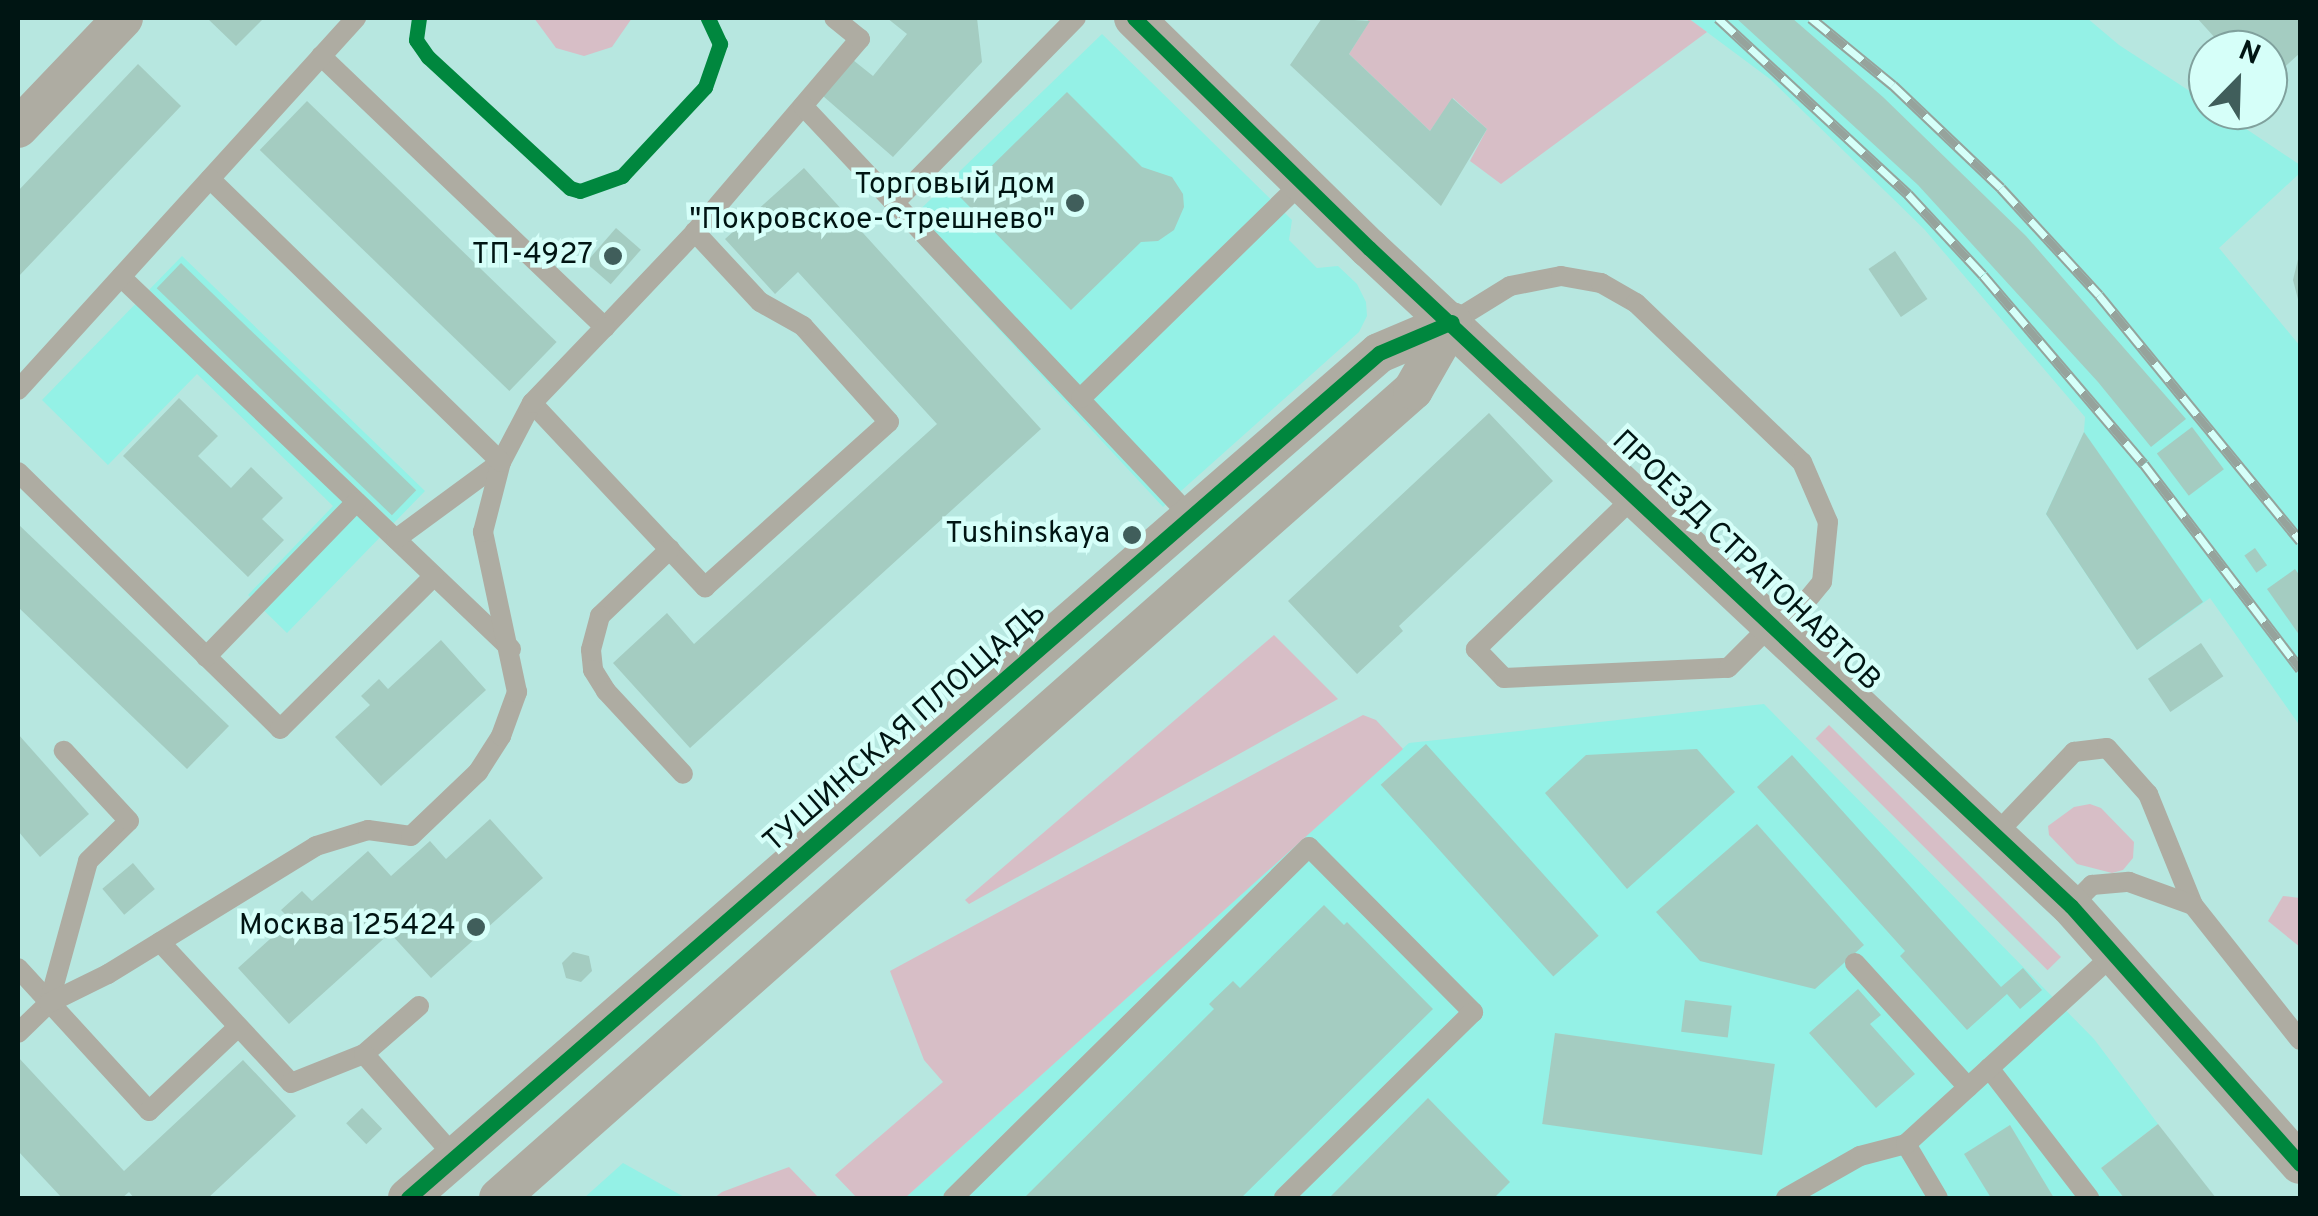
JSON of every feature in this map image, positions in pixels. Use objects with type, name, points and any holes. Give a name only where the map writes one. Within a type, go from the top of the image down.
[{"type":"street","points":[[18,128],[123,18]]},
{"type":"street","name":"ПРОЕЗД СТРАТОНАВТОВ","points":[[1134,18],[1302,182],[2071,906],[2300,1164]]},
{"type":"street","points":[[499,1198],[1413,390],[1452,322]]},
{"type":"street","name":"ТУШИНСКАЯ ПЛОЩАДЬ","points":[[408,1198],[1378,353],[1452,322]]},
{"type":"lane","points":[[18,390],[356,18]]},
{"type":"lane","points":[[18,1033],[50,1003],[160,942],[316,846],[368,830],[411,836],[478,772],[502,736],[516,692],[511,650],[483,532],[501,462],[532,402],[695,232],[860,39],[834,18]]},
{"type":"lane","points":[[895,202],[1071,19]]},
{"type":"lane","points":[[321,56],[604,327]]},
{"type":"lane","points":[[803,106],[1191,517]]},
{"type":"lane","points":[[210,179],[501,462]]},
{"type":"lane","points":[[1081,398],[1302,182]]},
{"type":"lane","points":[[532,402],[706,588],[889,422],[803,326],[760,302],[695,232]]},
{"type":"lane","points":[[1452,322],[1510,286],[1561,276],[1600,283],[1650,316],[1802,462],[1828,522],[1822,582],[1728,668],[1504,678],[1476,649],[1635,496]]},
{"type":"lane","points":[[121,277],[511,650]]},
{"type":"lane","points":[[396,540],[501,462]]},
{"type":"lane","points":[[18,472],[280,729],[434,576]]},
{"type":"lane","points":[[206,657],[356,502]]},
{"type":"lane","points":[[670,549],[600,616],[590,650],[593,670],[606,691],[683,774]]},
{"type":"lane","points":[[1995,835],[2074,752],[2107,748],[2148,794],[2194,905],[2300,1040]]},
{"type":"lane","points":[[50,1003],[88,861],[129,821],[64,751]]},
{"type":"lane","points":[[953,1198],[1308,847],[1472,1012],[1284,1198]]},
{"type":"lane","points":[[2071,906],[2092,885],[2129,882],[2194,905]]},
{"type":"lane","points":[[160,942],[291,1083],[364,1054],[418,1006]]},
{"type":"lane","points":[[1786,1198],[1860,1156],[1906,1144],[2115,953]]},
{"type":"lane","points":[[1854,963],[1968,1087]]},
{"type":"lane","points":[[18,968],[149,1110],[238,1027]]},
{"type":"lane","points":[[364,1054],[456,1157]]},
{"type":"lane","points":[[1989,1068],[2089,1198]]},
{"type":"lane","points":[[1906,1144],[1938,1198]]},
{"type":"shaded area","points":[[534,18],[632,18],[612,47],[584,56],[556,48]]},
{"type":"shaded area","points":[[1366,18],[1688,18],[1707,32],[1501,184],[1470,161],[1487,129],[1453,98],[1430,131],[1349,54],[1369,22]]},
{"type":"shaded area","points":[[1688,18],[2087,18],[2119,45],[2188,90],[2188,130],[2248,130],[2300,165],[2300,173],[2219,248],[2300,346],[2300,726],[2210,598],[2137,650],[2046,514],[2084,432],[2085,417],[1924,229],[1770,79]]},
{"type":"shaded area","points":[[1102,34],[1292,220],[1289,240],[1317,268],[1338,266],[1357,284],[1366,302],[1367,316],[1359,332],[1163,507],[903,226]]},
{"type":"shaded area","points":[[182,256],[425,491],[287,633],[248,595],[333,506],[197,374],[108,465],[42,400]]},
{"type":"shaded area","points":[[1274,635],[1338,699],[969,904],[965,900]]},
{"type":"shaded area","points":[[1764,704],[2094,1039],[2158,1124],[2101,1168],[2124,1198],[905,1198],[1409,743]]},
{"type":"shaded area","points":[[1363,715],[1376,720],[1403,749],[905,1198],[857,1198],[835,1175],[943,1082],[924,1060],[890,971]]},
{"type":"shaded area","points":[[1829,725],[2061,957],[2047,970],[1816,738]]},
{"type":"shaded area","points":[[2090,804],[2101,808],[2134,842],[2133,858],[2123,870],[2112,873],[2077,864],[2049,835],[2048,826],[2074,807]]},
{"type":"shaded area","points":[[2283,896],[2300,898],[2300,947],[2268,921]]},
{"type":"shaded area","points":[[623,1163],[686,1198],[584,1198]]},
{"type":"shaded area","points":[[789,1167],[819,1198],[714,1198],[722,1192]]},
{"type":"building","points":[[207,18],[264,18],[236,46]]},
{"type":"building","points":[[887,18],[977,18],[982,62],[893,157],[823,96],[853,60],[873,76],[907,34]]},
{"type":"building","points":[[1322,18],[1370,21],[1349,54],[1430,131],[1452,98],[1487,129],[1441,206],[1290,65]]},
{"type":"building","points":[[1736,18],[1792,18],[1883,97],[2026,236],[2186,419],[2151,447],[2098,382],[1918,185]]},
{"type":"building","points":[[2197,18],[2300,18],[2300,53],[2288,64],[2288,30],[2208,30]]},
{"type":"building","points":[[138,64],[181,106],[18,277],[18,191]]},
{"type":"building","name":"Торговый дом \"Покровское-Стрешнево\"","points":[[1067,92],[1142,167],[1172,177],[1183,194],[1184,207],[1174,230],[1158,241],[1141,242],[1071,310],[960,197]]},
{"type":"building","points":[[307,101],[557,342],[509,391],[260,150]]},
{"type":"building","points":[[804,168],[1041,429],[690,748],[613,663],[667,613],[694,644],[937,424],[798,272],[775,294],[725,239]]},
{"type":"building","name":"ТП-4927","points":[[616,228],[641,250],[611,284],[586,263]]},
{"type":"building","points":[[1895,251],[1927,299],[1901,317],[1868,269]]},
{"type":"building","points":[[2300,251],[2300,307],[2293,280]]},
{"type":"building","points":[[181,263],[416,490],[392,515],[157,288]]},
{"type":"building","points":[[179,398],[218,436],[198,456],[231,488],[251,467],[283,498],[262,519],[284,540],[248,577],[123,456]]},
{"type":"building","points":[[1489,413],[1553,481],[1399,626],[1403,631],[1357,674],[1288,601]]},
{"type":"building","points":[[2192,427],[2224,469],[2189,496],[2157,453]]},
{"type":"building","points":[[2084,432],[2203,602],[2137,650],[2046,514]]},
{"type":"building","points":[[18,524],[229,726],[187,769],[18,607]]},
{"type":"building","points":[[2255,548],[2267,565],[2256,573],[2244,555]]},
{"type":"building","points":[[2295,569],[2300,576],[2300,636],[2267,589]]},
{"type":"building","points":[[441,640],[486,690],[381,786],[335,737],[370,705],[361,696],[379,679],[388,689]]},
{"type":"building","points":[[2201,643],[2223,676],[2170,712],[2148,679]]},
{"type":"building","points":[[18,734],[89,814],[40,857],[18,831]]},
{"type":"building","points":[[1426,744],[1599,936],[1553,977],[1381,785]]},
{"type":"building","points":[[1697,749],[1735,792],[1627,889],[1545,793],[1586,755]]},
{"type":"building","points":[[1792,755],[2001,987],[2023,968],[2042,990],[2020,1009],[2007,994],[1967,1030],[1900,956],[1905,951],[1757,787]]},
{"type":"building","points":[[490,819],[543,878],[431,978],[390,933],[289,1024],[238,968],[291,920],[281,910],[302,891],[312,901],[368,851],[391,876],[430,841],[446,859]]},
{"type":"building","points":[[1757,824],[1864,945],[1815,989],[1700,961],[1656,912]]},
{"type":"building","points":[[133,863],[155,889],[124,915],[102,889]]},
{"type":"building","points":[[1324,905],[1344,925],[1347,922],[1433,1009],[1241,1198],[1024,1198],[1214,1009],[1209,1004],[1233,981],[1240,988]]},
{"type":"building","points":[[573,952],[589,956],[592,971],[581,982],[566,978],[562,963]]},
{"type":"building","points":[[1858,989],[1881,1015],[1870,1024],[1915,1074],[1876,1108],[1809,1033]]},
{"type":"building","points":[[1685,1000],[1732,1006],[1728,1037],[1681,1032]]},
{"type":"building","points":[[1555,1033],[1775,1064],[1762,1155],[1542,1124]]},
{"type":"building","points":[[18,1057],[124,1171],[243,1060],[296,1116],[208,1198],[134,1198],[129,1192],[122,1198],[62,1198],[18,1151]]},
{"type":"building","points":[[1428,1098],[1510,1182],[1494,1198],[1329,1198]]},
{"type":"building","points":[[362,1108],[382,1129],[366,1144],[346,1123]]},
{"type":"building","points":[[2158,1124],[2216,1198],[2124,1198],[2101,1168]]},
{"type":"building","points":[[2010,1125],[2054,1198],[1991,1198],[1964,1154]]},
{"type":"railway","points":[[1718,18],[1908,194],[1983,275],[2144,464],[2300,669]]},
{"type":"railway","points":[[1811,18],[1893,85],[2001,188],[2099,295],[2300,541]]},
{"type":"cycle path","points":[[419,18],[416,40],[428,57],[570,188],[580,191],[622,176],[705,87],[720,44],[708,18]]},
{"type":"cycle path","points":[[1134,18],[1369,248],[2071,906],[2300,1164]]},
{"type":"cycle path","points":[[408,1198],[1379,353],[1452,322]]},
{"type":"place","name":"Торговый дом \"Покровское-Стрешнево\"","points":[[1075,203]]},
{"type":"place","name":"ТП-4927","points":[[613,256]]},
{"type":"place","name":"Tushinskaya","points":[[1132,535]]},
{"type":"place","name":"Москва 125424","points":[[476,927]]}]
